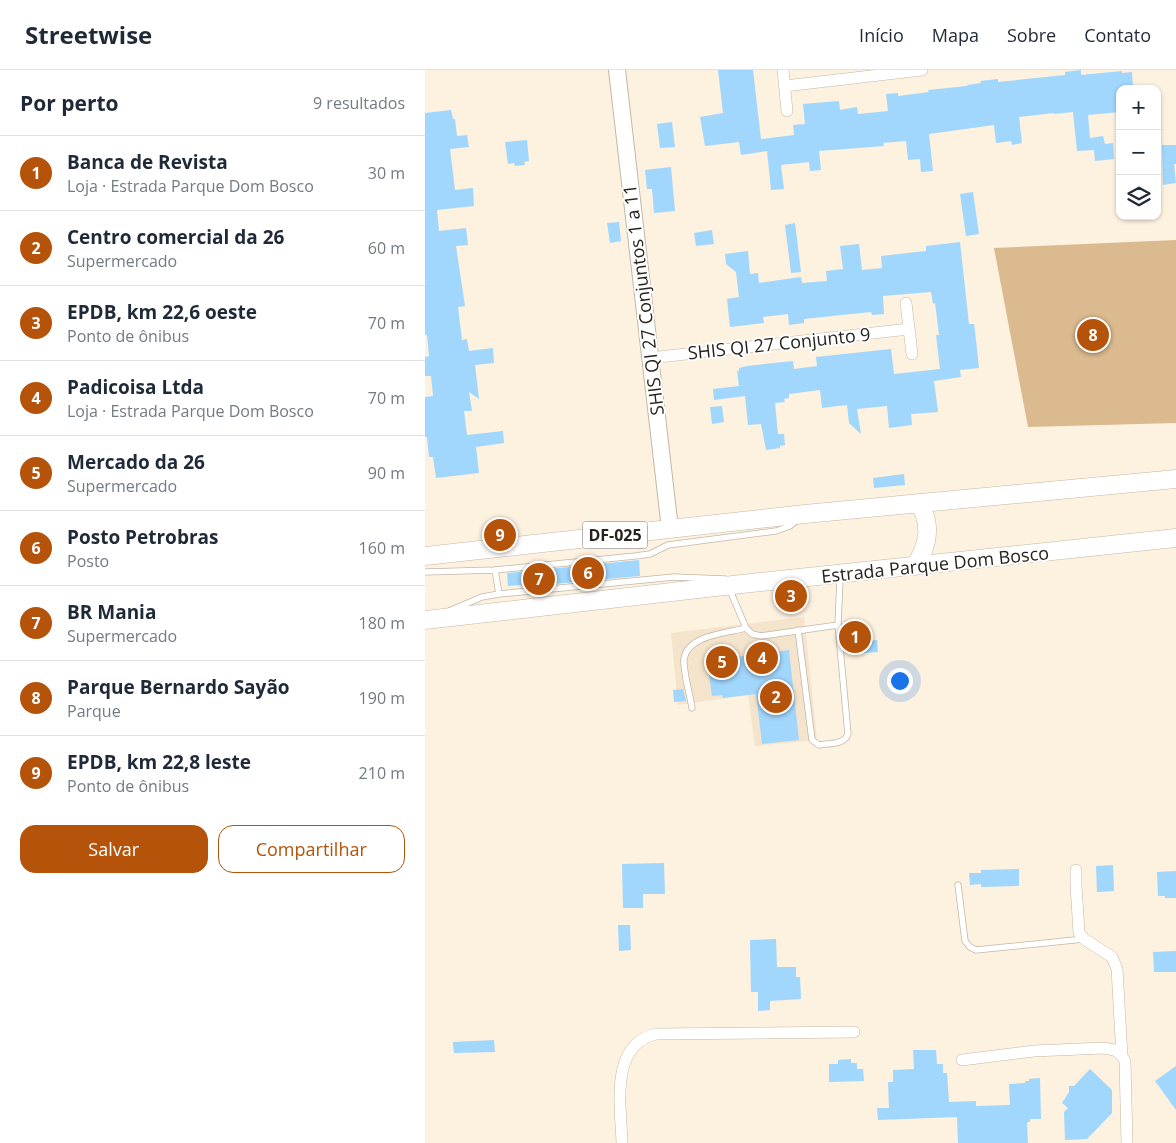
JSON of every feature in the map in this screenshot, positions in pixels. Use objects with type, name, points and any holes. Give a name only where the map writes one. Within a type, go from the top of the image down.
[{"type":"main road","name":"DF-025","points":[[425,556],[805,514],[1176,478]]},
{"type":"main road","points":[[915,566],[923,554],[928,528],[926,515],[919,503]]},
{"type":"main road","name":"Estrada Parque Dom Bosco","points":[[428,620],[1176,538]]},
{"type":"street","name":"SHIS QI 27 Conjuntos 1 a 11","points":[[617,70],[670,530]]},
{"type":"street","points":[[783,70],[787,111]]},
{"type":"street","points":[[785,86],[922,70]]},
{"type":"street","points":[[906,303],[912,354]]},
{"type":"street","name":"SHIS QI 27 Conjunto 9","points":[[650,358],[909,329]]},
{"type":"street","points":[[1076,870],[1075,885],[1079,933],[1084,939],[1112,957],[1117,969],[1122,1056]]},
{"type":"street","points":[[622,1143],[621,1088],[623,1066],[628,1054],[637,1043],[648,1036],[656,1034],[855,1032]]},
{"type":"street","points":[[962,1060],[1034,1051],[1111,1048],[1122,1056],[1125,1061],[1127,1143]]},
{"type":"lane","points":[[425,572],[495,570],[649,554],[668,545],[776,531],[790,526],[805,514]]},
{"type":"lane","points":[[495,570],[499,594]]},
{"type":"lane","points":[[798,630],[813,740],[819,745],[843,741],[847,738],[848,734],[838,625],[840,574]]},
{"type":"lane","points":[[428,620],[465,603],[499,594],[674,577],[719,578],[735,585],[746,628],[753,634],[761,636],[838,625]]},
{"type":"lane","points":[[692,708],[684,660],[687,649],[695,642],[707,637],[746,628]]},
{"type":"lane","points":[[958,885],[965,941],[976,950],[1084,939]]},
{"type":"shaded area","points":[[1176,240],[1176,423],[1028,427],[994,248]]},
{"type":"shaded area","points":[[804,617],[817,740],[755,746],[748,695],[678,705],[671,633]]},
{"type":"building","points":[[718,70],[753,70],[761,139],[794,135],[793,125],[805,124],[803,104],[839,101],[840,110],[857,107],[858,114],[888,111],[886,94],[898,93],[898,96],[929,92],[928,90],[967,86],[981,83],[980,81],[998,79],[998,82],[1065,75],[1065,72],[1081,70],[1081,75],[1122,71],[1122,73],[1132,72],[1133,85],[1116,85],[1116,112],[1088,115],[1090,138],[1103,136],[1105,144],[1113,143],[1114,159],[1095,161],[1094,150],[1077,151],[1073,112],[1054,113],[1019,117],[1022,143],[1012,145],[1011,141],[996,143],[994,125],[929,134],[933,171],[921,172],[920,159],[908,160],[906,141],[883,143],[884,146],[819,151],[821,170],[810,171],[809,162],[781,165],[784,189],[771,190],[767,151],[741,155],[739,142],[705,146],[700,117],[723,113]]},
{"type":"building","points":[[451,110],[453,119],[455,119],[457,136],[467,135],[469,147],[450,149],[455,190],[473,188],[474,206],[437,210],[439,231],[466,228],[468,245],[456,246],[465,306],[458,307],[462,340],[467,339],[469,351],[493,348],[494,363],[475,365],[479,399],[469,392],[472,411],[464,411],[467,435],[503,431],[504,443],[476,447],[479,473],[436,478],[433,457],[429,457],[427,437],[425,437],[425,397],[433,396],[431,376],[425,376],[425,357],[429,356],[427,335],[425,335],[425,113]]},
{"type":"building","points":[[672,122],[675,147],[660,148],[657,124]]},
{"type":"building","points":[[527,140],[529,161],[524,162],[525,165],[515,166],[514,163],[508,164],[505,142]]},
{"type":"building","points":[[1162,145],[1176,145],[1176,164],[1174,164],[1176,183],[1163,185]]},
{"type":"building","points":[[671,167],[675,211],[654,213],[652,189],[647,189],[645,170]]},
{"type":"building","points":[[973,192],[979,234],[966,236],[960,194]]},
{"type":"building","points":[[619,222],[621,241],[610,243],[607,223]]},
{"type":"building","points":[[795,223],[801,272],[791,273],[785,225]]},
{"type":"building","points":[[712,230],[714,244],[696,246],[694,233]]},
{"type":"building","points":[[960,242],[969,324],[974,324],[979,368],[960,370],[961,377],[934,381],[938,412],[911,414],[912,425],[889,428],[887,406],[857,409],[861,434],[849,423],[847,405],[822,408],[820,390],[789,394],[789,398],[784,399],[785,402],[775,403],[778,434],[784,434],[785,445],[780,446],[780,448],[766,450],[761,424],[748,425],[745,396],[714,400],[713,389],[739,386],[737,371],[739,371],[739,368],[747,366],[793,361],[794,369],[817,366],[816,357],[891,349],[894,374],[940,369],[936,335],[939,335],[935,303],[933,304],[931,292],[883,296],[884,314],[872,315],[871,312],[804,319],[804,323],[789,325],[788,314],[763,317],[764,323],[730,327],[727,299],[739,297],[736,272],[726,264],[725,254],[748,251],[750,274],[758,273],[759,283],[801,277],[802,283],[827,281],[826,271],[843,269],[840,246],[859,244],[862,270],[882,268],[881,256],[926,251],[926,246]]},
{"type":"building","points":[[722,406],[724,422],[712,424],[710,407]]},
{"type":"building","points":[[904,474],[905,485],[874,488],[873,478]]},
{"type":"building","points":[[639,560],[640,576],[522,587],[521,585],[508,586],[507,573]]},
{"type":"building","points":[[877,640],[878,652],[864,653],[864,641]]},
{"type":"building","points":[[789,650],[799,740],[762,744],[756,694],[723,698],[722,695],[712,696],[707,661]]},
{"type":"building","points":[[683,689],[686,701],[674,702],[673,690]]},
{"type":"building","points":[[664,863],[665,894],[643,894],[643,908],[623,908],[622,864]]},
{"type":"building","points":[[1113,865],[1114,891],[1097,892],[1096,866]]},
{"type":"building","points":[[1019,869],[1019,886],[981,887],[981,884],[970,885],[969,873],[981,873],[981,870]]},
{"type":"building","points":[[1176,871],[1176,898],[1158,896],[1157,872]]},
{"type":"building","points":[[618,925],[630,925],[631,950],[619,951]]},
{"type":"building","points":[[776,939],[777,967],[796,967],[796,977],[800,977],[801,999],[770,1001],[770,1010],[758,1011],[758,992],[751,992],[750,940]]},
{"type":"building","points":[[1176,951],[1176,972],[1154,972],[1153,952]]},
{"type":"building","points":[[494,1040],[495,1052],[454,1053],[453,1042]]},
{"type":"building","points":[[913,1050],[936,1050],[937,1064],[943,1064],[943,1073],[947,1073],[949,1102],[976,1101],[976,1106],[1010,1105],[1009,1084],[1025,1083],[1029,1079],[1040,1078],[1041,1119],[1030,1119],[1030,1122],[1027,1122],[1028,1143],[958,1143],[957,1117],[878,1120],[877,1108],[889,1108],[888,1082],[893,1082],[893,1070],[914,1069]]},
{"type":"building","points":[[851,1059],[851,1063],[857,1063],[857,1069],[863,1069],[864,1081],[829,1082],[829,1064],[838,1064],[838,1060]]},
{"type":"building","points":[[1176,1066],[1176,1110],[1155,1081]]},
{"type":"building","points":[[1090,1069],[1112,1090],[1112,1113],[1087,1139],[1065,1140],[1064,1112],[1068,1108],[1062,1103],[1069,1092],[1069,1086],[1074,1086]]},
{"type":"place","name":"Parque Bernardo Sayão","points":[[1093,335]]},
{"type":"place","name":"EPDB, km 22,8 leste","points":[[500,535]]},
{"type":"place","name":"Posto Petrobras","points":[[588,573]]},
{"type":"place","name":"BR Mania","points":[[539,579]]},
{"type":"place","name":"EPDB, km 22,6 oeste","points":[[791,596]]},
{"type":"place","name":"Banca de Revista","points":[[855,637]]},
{"type":"place","name":"Padicoisa Ltda","points":[[762,658]]},
{"type":"place","name":"Mercado da 26","points":[[722,662]]},
{"type":"place","name":"Centro comercial da 26","points":[[776,697]]}]
